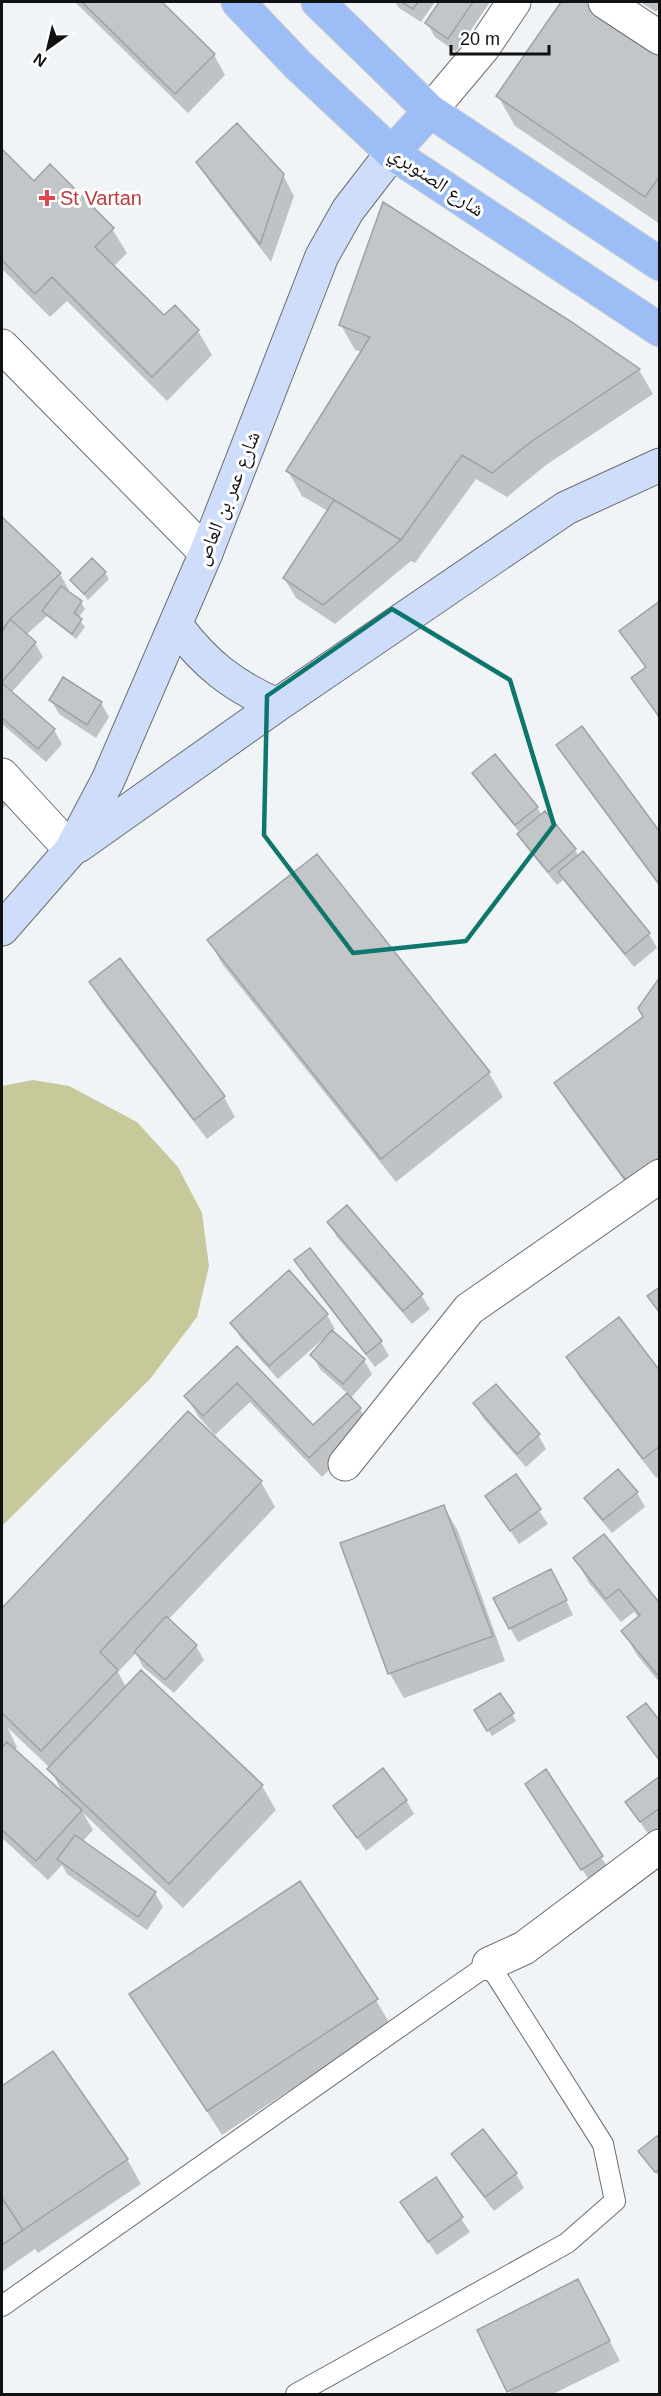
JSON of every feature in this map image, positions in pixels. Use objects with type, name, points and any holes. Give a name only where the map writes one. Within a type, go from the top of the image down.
[{"type":"main road","name":"شارع الصنوبري","points":[[238,2],[298,65],[392,153],[660,330]]},
{"type":"main road","points":[[335,9],[430,111],[660,264]]},
{"type":"main road","points":[[392,153],[430,111]]},
{"type":"street","points":[[430,111],[483,48],[514,2]]},
{"type":"street","points":[[605,2],[660,39]]},
{"type":"street","name":"شارع عمر بن العاص","points":[[2,929],[71,850],[108,780],[206,553],[322,256],[348,210],[392,153]]},
{"type":"street","points":[[8,365],[206,553]]},
{"type":"street","name":"شارع عمر بن العاص","points":[[71,850],[277,705],[566,508],[660,465]]},
{"type":"street","points":[[176,625],[192,646],[231,682],[277,705]]},
{"type":"street","points":[[2,775],[71,850]]},
{"type":"street","points":[[345,1464],[469,1309],[660,1176]]},
{"type":"street","points":[[489,1964],[524,1948],[660,1846]]},
{"type":"lane","points":[[2,2306],[489,1964],[603,2144],[615,2201],[567,2243],[296,2394]]},
{"type":"highlighted area","points":[[392,609],[510,680],[554,825],[466,941],[353,953],[264,835],[267,696]]},
{"type":"green space","points":[[33,1080],[69,1086],[137,1122],[178,1167],[202,1213],[209,1266],[197,1317],[150,1379],[2,1526],[2,1086]]},
{"type":"building","points":[[82,2],[162,2],[215,54],[175,94]]},
{"type":"building","points":[[401,2],[418,2],[413,9]]},
{"type":"building","points":[[439,2],[473,2],[448,39],[425,23]]},
{"type":"building","points":[[561,2],[596,2],[660,45],[660,176],[645,197],[496,96]]},
{"type":"building","points":[[237,123],[284,174],[260,244],[196,162]]},
{"type":"building","points":[[2,149],[34,181],[50,164],[114,228],[95,247],[164,315],[175,305],[199,330],[152,377],[52,277],[35,294],[2,260]]},
{"type":"building","points":[[383,202],[570,321],[640,369],[532,441],[492,473],[462,455],[401,540],[286,471],[370,337],[339,325]]},
{"type":"building","points":[[334,500],[401,540],[323,605],[283,578]]},
{"type":"building","points":[[2,517],[61,573],[10,619],[2,632]]},
{"type":"building","points":[[92,558],[106,572],[84,594],[70,580]]},
{"type":"building","points":[[61,586],[82,601],[74,613],[82,619],[72,634],[42,611]]},
{"type":"building","points":[[660,601],[660,718],[631,678],[646,667],[619,631]]},
{"type":"building","points":[[10,619],[36,642],[2,682],[2,630]]},
{"type":"building","points":[[63,677],[102,702],[87,725],[49,700]]},
{"type":"building","points":[[2,683],[55,729],[38,749],[2,718]]},
{"type":"building","points":[[582,726],[660,832],[659,884],[556,745]]},
{"type":"building","points":[[495,754],[538,807],[515,825],[472,773]]},
{"type":"building","points":[[545,811],[576,849],[548,872],[517,834]]},
{"type":"building","points":[[583,851],[650,933],[625,954],[558,872]]},
{"type":"building","points":[[317,854],[490,1072],[381,1159],[207,940]]},
{"type":"building","points":[[120,958],[225,1096],[194,1120],[89,982]]},
{"type":"building","points":[[660,977],[660,1157],[627,1182],[554,1083],[643,1017],[638,1008]]},
{"type":"building","points":[[347,1205],[423,1294],[403,1311],[327,1222]]},
{"type":"building","points":[[310,1248],[382,1341],[366,1354],[294,1260]]},
{"type":"building","points":[[289,1270],[328,1314],[269,1366],[230,1323]]},
{"type":"building","points":[[660,1287],[660,1313],[647,1296]]},
{"type":"building","points":[[619,1317],[660,1371],[660,1446],[643,1459],[566,1357]]},
{"type":"building","points":[[332,1330],[365,1359],[343,1384],[310,1355]]},
{"type":"building","points":[[237,1346],[313,1425],[347,1393],[361,1408],[309,1458],[237,1383],[203,1416],[184,1396]]},
{"type":"building","points":[[496,1384],[540,1434],[517,1454],[473,1403]]},
{"type":"building","points":[[188,1411],[262,1481],[100,1652],[118,1670],[41,1751],[2,1713],[2,1608]]},
{"type":"building","points":[[618,1469],[638,1492],[603,1520],[584,1498]]},
{"type":"building","points":[[516,1474],[541,1509],[510,1531],[485,1496]]},
{"type":"building","points":[[444,1505],[493,1636],[388,1674],[340,1543]]},
{"type":"building","points":[[604,1534],[658,1601],[660,1600],[660,1678],[621,1631],[640,1615],[619,1589],[606,1599],[573,1558]]},
{"type":"building","points":[[551,1569],[567,1600],[509,1629],[493,1598]]},
{"type":"building","points":[[166,1616],[197,1645],[165,1680],[134,1652]]},
{"type":"building","points":[[141,1670],[263,1785],[169,1884],[47,1769]]},
{"type":"building","points":[[500,1693],[514,1713],[487,1731],[474,1710]]},
{"type":"building","points":[[646,1703],[660,1721],[660,1761],[627,1717]]},
{"type":"building","points":[[7,1742],[82,1810],[36,1861],[2,1830],[2,1748]]},
{"type":"building","points":[[383,1768],[407,1800],[357,1838],[333,1806]]},
{"type":"building","points":[[546,1769],[603,1856],[581,1870],[525,1784]]},
{"type":"building","points":[[660,1776],[660,1808],[640,1822],[625,1802]]},
{"type":"building","points":[[75,1835],[156,1892],[138,1917],[57,1859]]},
{"type":"building","points":[[300,1881],[378,1999],[207,2111],[129,1994]]},
{"type":"building","points":[[53,2051],[128,2159],[23,2230],[2,2198],[2,2086]]},
{"type":"building","points":[[483,2129],[517,2173],[485,2197],[451,2154]]},
{"type":"building","points":[[657,2136],[660,2139],[660,2169],[655,2172],[638,2151]]},
{"type":"building","points":[[436,2177],[463,2217],[428,2242],[400,2202]]},
{"type":"building","points":[[2,2198],[23,2230],[2,2245]]},
{"type":"building","points":[[578,2279],[610,2341],[507,2392],[477,2330]]},
{"type":"place","name":"St Vartan","points":[[47,198]]}]
